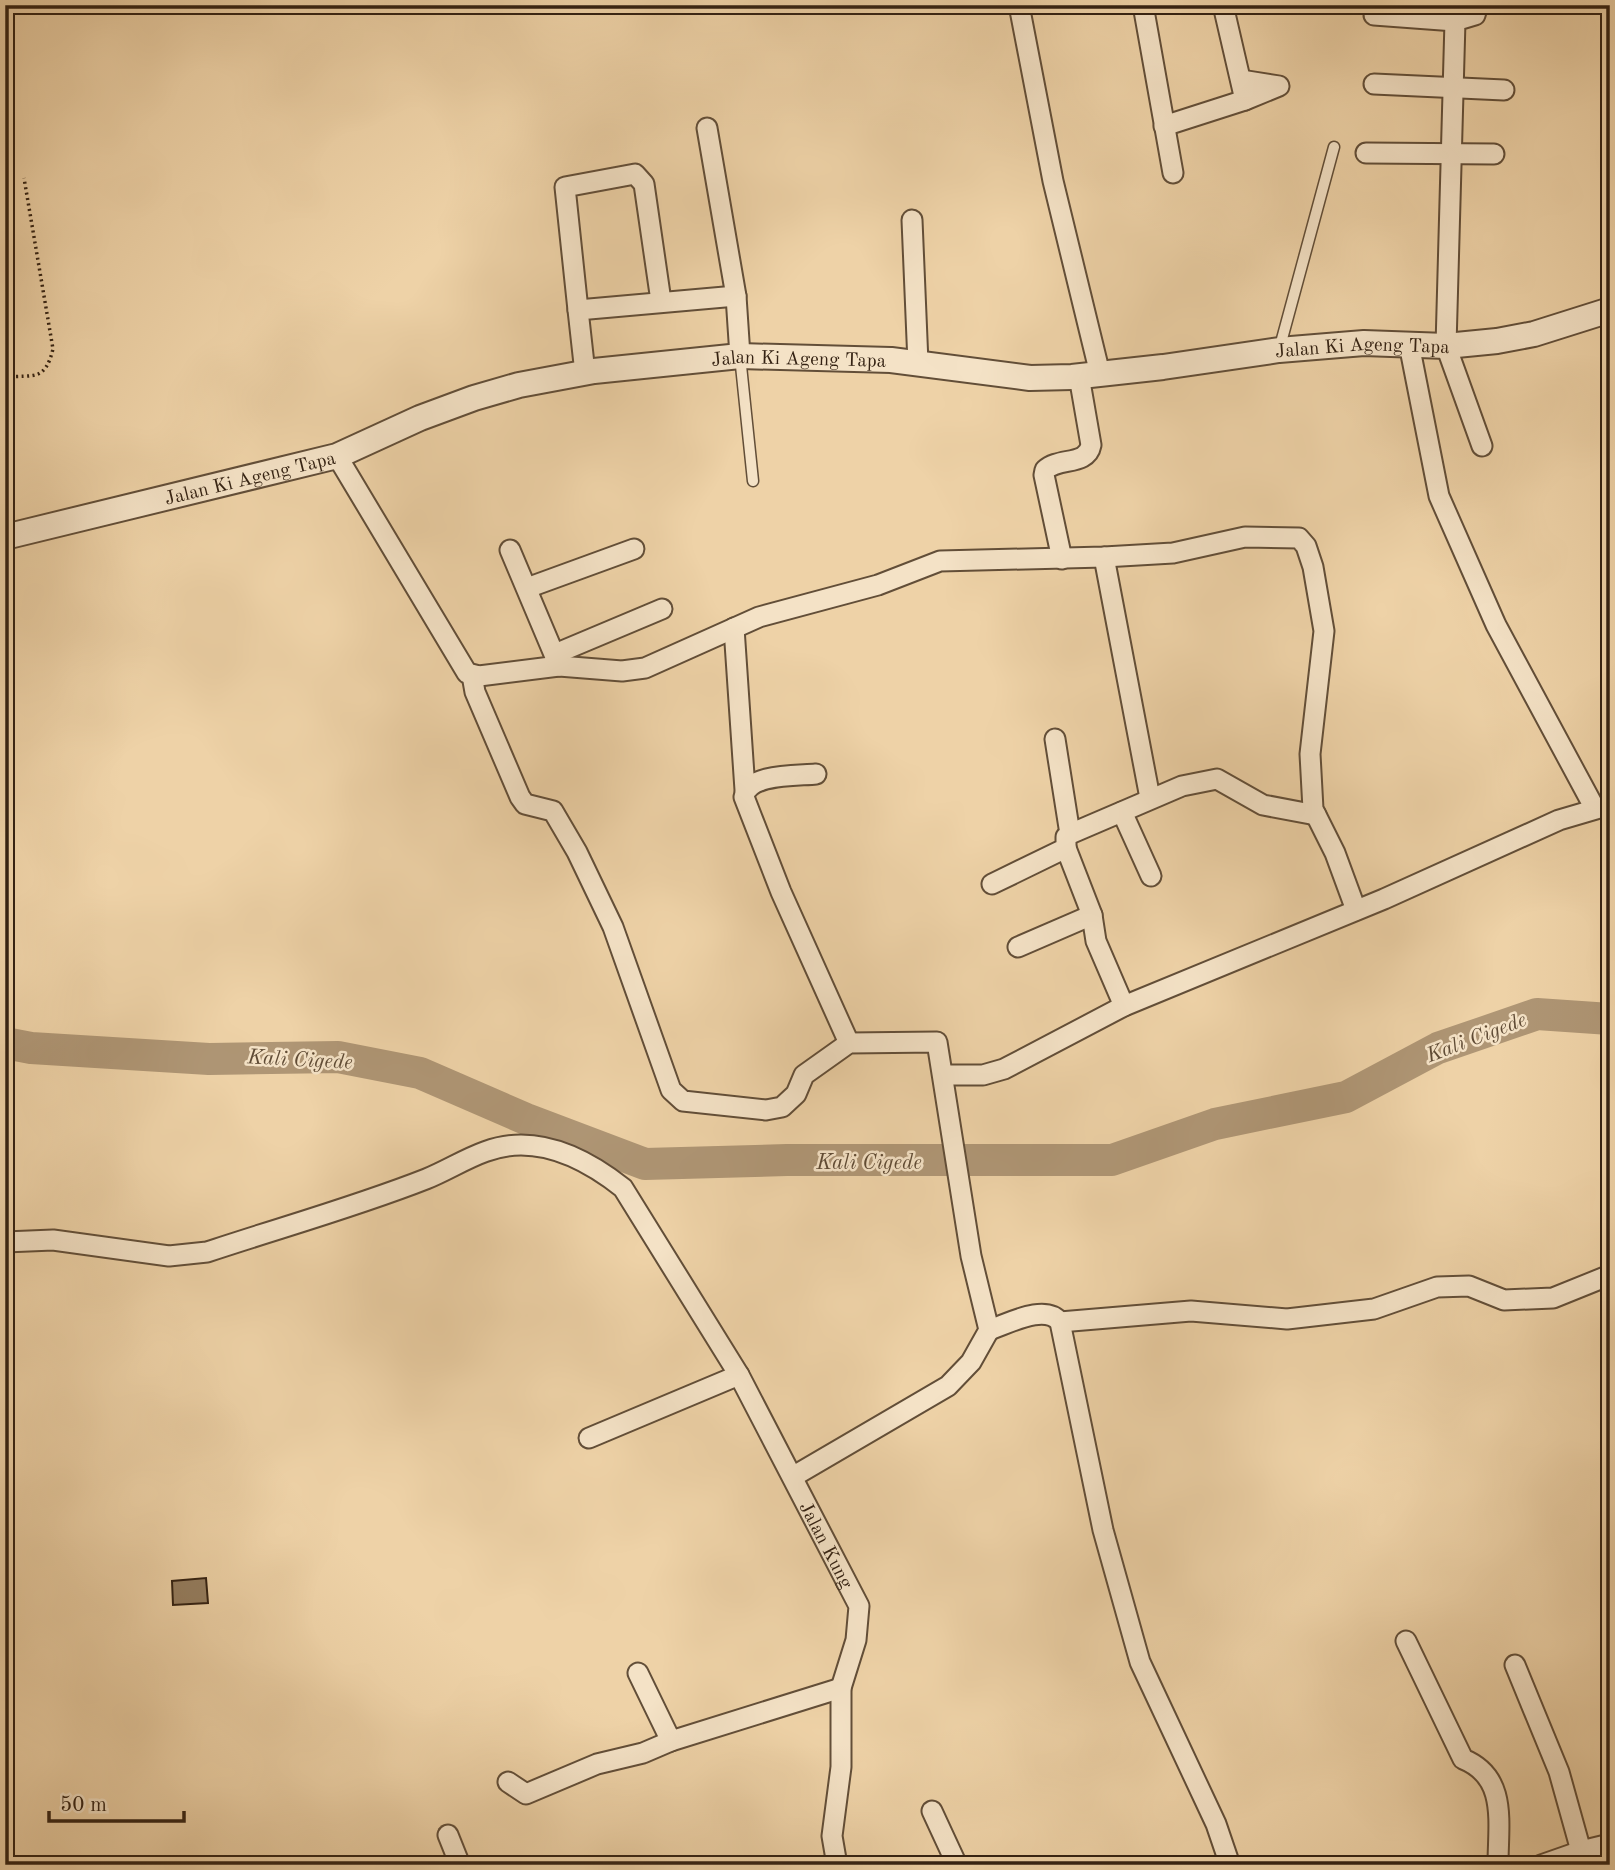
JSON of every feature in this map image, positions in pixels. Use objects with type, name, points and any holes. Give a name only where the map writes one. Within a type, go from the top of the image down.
[{"type":"street","points":[[1019,5],[1089,375],[1089,454],[1084,458],[1055,462],[1045,470],[1044,475],[1062,559]]},
{"type":"street","points":[[1143,5],[1173,173]]},
{"type":"street","points":[[1223,5],[1245,100]]},
{"type":"street","points":[[1374,15],[1455,21],[1475,15],[1478,5]]},
{"type":"street","points":[[1455,21],[1449,156],[1446,346],[1482,446]]},
{"type":"street","points":[[1164,126],[1279,86],[1241,80]]},
{"type":"street","points":[[1374,84],[1504,90]]},
{"type":"street","points":[[707,128],[736,296],[740,356]]},
{"type":"street","points":[[1366,153],[1449,156],[1494,154]]},
{"type":"street","points":[[585,373],[564,188],[635,174],[644,184],[662,301]]},
{"type":"street","points":[[912,220],[918,363]]},
{"type":"street","points":[[578,310],[736,296]]},
{"type":"street","name":"Jalan Ki Ageng Tapa","points":[[5,537],[337,456],[420,418],[474,398],[519,385],[585,373],[740,356],[918,363],[1030,378],[1089,375],[1279,350],[1364,343],[1446,346],[1517,338],[1610,310]]},
{"type":"street","points":[[943,1075],[982,1075],[1004,1069],[1124,1006],[1356,910],[1559,820],[1602,806],[1496,625],[1439,496],[1409,344]]},
{"type":"street","points":[[337,456],[461,664],[472,676],[475,692],[520,797],[525,804],[553,811],[577,852],[613,927],[656,1054],[671,1090],[678,1097],[694,1104],[766,1110],[782,1107],[796,1094],[804,1075],[849,1043],[935,1040],[943,1075],[958,1184],[989,1330],[971,1362],[948,1386],[794,1476]]},
{"type":"street","points":[[557,660],[622,671],[645,668],[734,628],[794,605],[878,585],[940,561],[1104,558],[1173,553],[1245,537],[1295,537],[1303,541],[1313,568],[1324,631],[1310,754],[1316,815],[1335,853],[1356,910]]},
{"type":"street","points":[[527,589],[634,548]]},
{"type":"street","points":[[510,550],[557,660]]},
{"type":"street","points":[[1104,558],[1150,798]]},
{"type":"street","points":[[472,676],[557,660],[662,609]]},
{"type":"street","points":[[734,628],[744,797],[781,892],[849,1043]]},
{"type":"street","points":[[1055,739],[1068,841],[1092,915],[1096,941],[1124,1006]]},
{"type":"street","points":[[745,790],[759,781],[816,774]]},
{"type":"street","points":[[992,884],[1122,812],[1182,786],[1217,779],[1263,805],[1316,815]]},
{"type":"street","points":[[1122,812],[1151,876]]},
{"type":"street","points":[[1018,947],[1092,915]]},
{"type":"street","name":"Jalan Kung","points":[[5,1242],[53,1240],[169,1256],[207,1252],[428,1179],[483,1152],[522,1145],[547,1148],[599,1169],[623,1188],[739,1375],[794,1476],[859,1606],[858,1632],[841,1688],[841,1767],[832,1836],[837,1865]]},
{"type":"street","points":[[1060,1322],[1191,1311],[1287,1319],[1374,1310],[1437,1287],[1469,1286],[1504,1300],[1553,1298],[1610,1275]]},
{"type":"street","points":[[989,1330],[1040,1314],[1050,1314],[1060,1322],[1103,1530],[1140,1662],[1216,1824],[1230,1865]]},
{"type":"street","points":[[589,1438],[739,1375]]},
{"type":"street","points":[[1406,1641],[1462,1759],[1480,1766],[1493,1783],[1497,1801],[1498,1865]]},
{"type":"street","points":[[1515,1665],[1559,1772],[1581,1851]]},
{"type":"street","points":[[638,1673],[671,1741]]},
{"type":"street","points":[[508,1782],[526,1794],[597,1765],[643,1753],[671,1741],[841,1688]]},
{"type":"street","points":[[932,1811],[957,1865]]},
{"type":"street","points":[[447,1835],[460,1865]]},
{"type":"street","points":[[1541,1865],[1610,1844]]},
{"type":"lane","points":[[1279,350],[1334,147]]},
{"type":"lane","points":[[740,356],[753,481]]},
{"type":"path","points":[[5,377],[41,374],[48,368],[52,349],[24,178]]},
{"type":"building","points":[[206,1578],[208,1603],[173,1605],[172,1581]]},
{"type":"waterway","name":"Kali Cigede","points":[[5,1043],[31,1048],[209,1059],[338,1057],[420,1073],[526,1119],[645,1164],[787,1160],[1112,1160],[1215,1124],[1346,1097],[1438,1048],[1537,1014],[1610,1019]]}]
